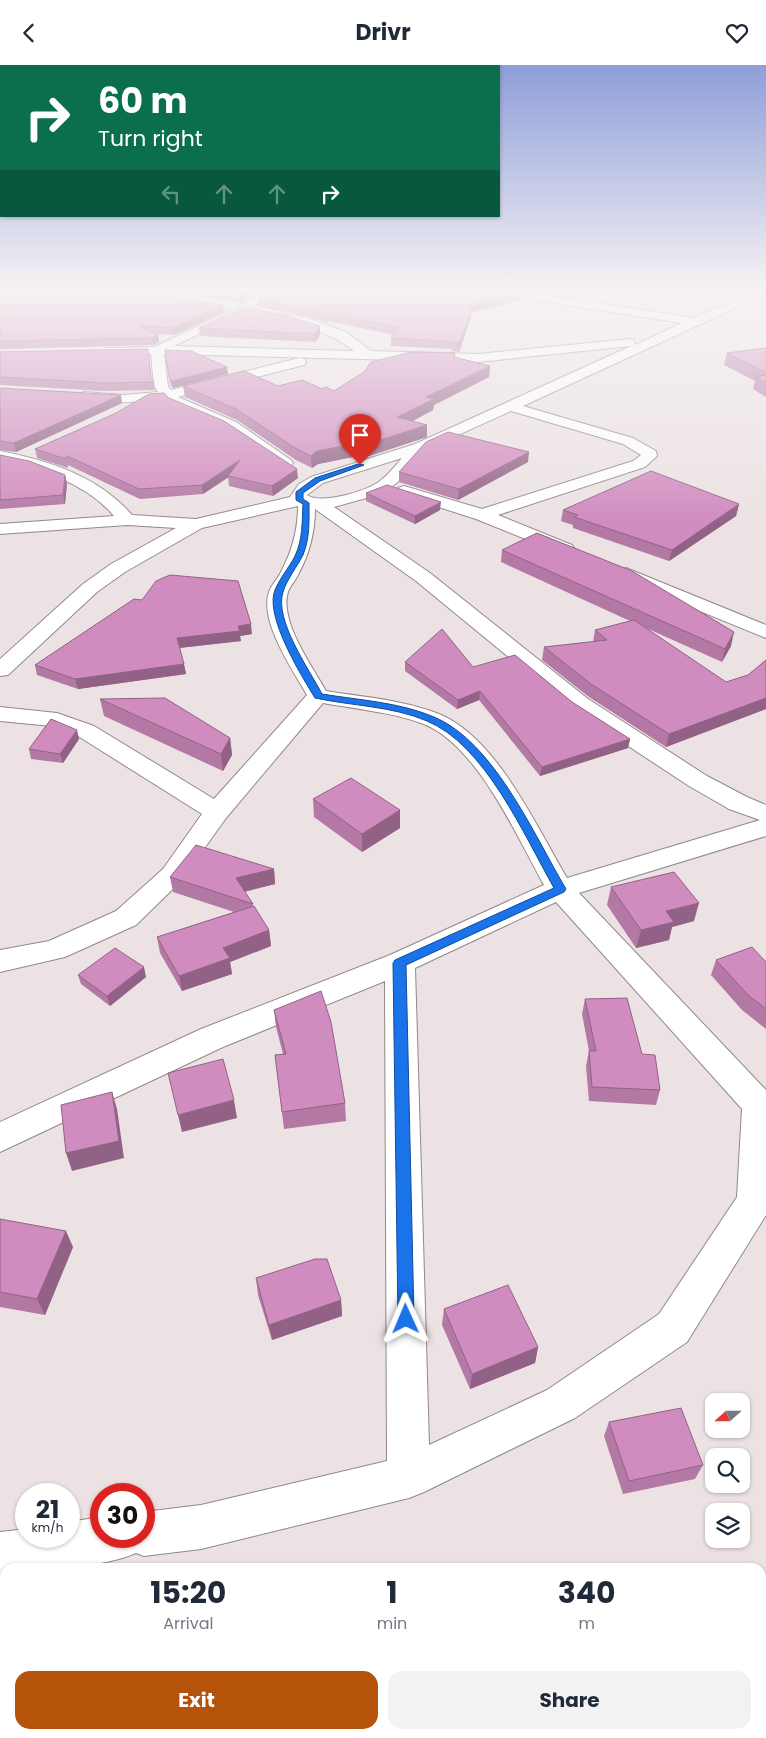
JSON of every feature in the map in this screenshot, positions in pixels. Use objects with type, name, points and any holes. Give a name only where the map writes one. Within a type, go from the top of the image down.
[{"type":"street","points":[[159,367],[162,386],[176,402],[231,425],[305,474],[420,447],[508,405],[596,367]]},
{"type":"street","points":[[66,395],[146,398],[168,395],[278,367]]},
{"type":"street","points":[[117,415],[146,398]]},
{"type":"street","points":[[482,515],[639,464],[649,456],[648,451],[628,441],[508,405]]},
{"type":"street","points":[[0,529],[127,520],[196,524],[308,502],[358,497],[385,485],[420,447]]},
{"type":"street","points":[[18,459],[35,451]]},
{"type":"street","points":[[0,456],[18,459],[60,472],[84,484],[107,498],[127,520]]},
{"type":"street","points":[[305,474],[299,492],[308,502],[423,577],[580,704],[698,781],[738,803],[766,814]]},
{"type":"street","points":[[385,485],[482,515],[582,556]]},
{"type":"street","points":[[308,502],[306,535],[299,555],[278,593],[277,611],[287,636],[318,696]]},
{"type":"street","points":[[0,670],[90,588],[118,568],[196,524]]},
{"type":"street","points":[[610,568],[766,632]]},
{"type":"street","points":[[0,961],[56,950],[126,918],[172,875],[217,812],[318,696]]},
{"type":"street","points":[[155,1533],[202,1527],[409,1477],[561,1404],[672,1328],[755,1201],[762,1104],[560,889],[491,770],[458,736],[431,719],[390,708],[318,696]]},
{"type":"street","points":[[0,714],[25,715],[57,720],[86,731],[217,812]]},
{"type":"street","points":[[0,1138],[212,1038],[400,963],[560,889],[766,827]]},
{"type":"street","points":[[400,963],[409,1477]]},
{"type":"street","points":[[0,1555],[90,1541]]},
{"type":"building","points":[[0,367],[150,367],[151,378],[154,382],[104,383],[0,377]]},
{"type":"building","points":[[168,367],[227,367],[172,381],[169,377]]},
{"type":"building","points":[[367,367],[488,367],[426,397],[434,399],[397,417],[427,425],[368,444],[369,441],[317,451],[311,456],[295,448],[236,409],[183,386],[244,371],[278,386],[302,380],[322,389],[326,387],[334,391],[364,372]]},
{"type":"building","points":[[754,367],[766,367],[766,373]]},
{"type":"building","points":[[766,375],[766,383],[756,377]]},
{"type":"building","points":[[0,388],[121,395],[14,443],[0,441]]},
{"type":"building","points":[[164,393],[169,398],[224,421],[297,469],[272,486],[228,476],[240,460],[202,485],[139,489],[67,456],[66,459],[35,449],[114,414],[149,394]]},
{"type":"building","points":[[448,432],[529,452],[459,489],[399,472],[426,442]]},
{"type":"building","points":[[0,455],[29,461],[65,475],[63,495],[0,500]]},
{"type":"building","points":[[651,471],[739,504],[672,550],[574,517],[578,515],[563,510]]},
{"type":"building","points":[[387,485],[441,502],[415,516],[366,493]]},
{"type":"building","points":[[537,533],[632,571],[734,632],[725,649],[502,550]]},
{"type":"building","points":[[170,575],[238,581],[251,624],[238,626],[240,631],[177,638],[184,664],[75,679],[35,665],[134,599],[142,600],[156,581]]},
{"type":"building","points":[[634,620],[726,682],[748,675],[766,660],[766,698],[669,734],[591,684],[544,647],[607,640],[595,630]]},
{"type":"building","points":[[442,629],[473,667],[515,655],[572,702],[630,739],[542,767],[480,691],[458,700],[405,662]]},
{"type":"building","points":[[165,698],[230,738],[221,754],[100,699]]},
{"type":"building","points":[[51,719],[77,730],[60,754],[29,749]]},
{"type":"building","points":[[351,778],[400,810],[362,834],[313,799]]},
{"type":"building","points":[[196,845],[274,869],[236,878],[253,904],[170,877]]},
{"type":"building","points":[[674,872],[699,903],[666,911],[674,922],[641,930],[611,887]]},
{"type":"building","points":[[254,906],[269,930],[223,948],[230,958],[179,976],[157,937]]},
{"type":"building","points":[[752,947],[766,962],[766,1009],[748,995],[716,960]]},
{"type":"building","points":[[115,948],[144,967],[107,996],[78,975]]},
{"type":"building","points":[[321,991],[331,1022],[345,1103],[282,1112],[275,1055],[286,1054],[274,1010]]},
{"type":"building","points":[[627,998],[642,1054],[655,1055],[660,1090],[592,1087],[589,1051],[596,1051],[585,999]]},
{"type":"building","points":[[223,1059],[234,1100],[178,1115],[168,1073]]},
{"type":"building","points":[[112,1092],[119,1141],[66,1153],[61,1105]]},
{"type":"building","points":[[0,1219],[66,1231],[37,1299],[0,1292]]},
{"type":"building","points":[[315,1259],[327,1259],[341,1300],[269,1325],[256,1278]]},
{"type":"building","points":[[508,1285],[538,1347],[472,1374],[444,1309]]},
{"type":"building","points":[[681,1408],[703,1465],[629,1481],[609,1422]]},
{"type":"route","points":[[360,465],[317,480],[299,492],[300,500],[306,503],[306,535],[299,555],[278,593],[277,611],[287,636],[318,696],[390,708],[431,719],[458,736],[491,770],[560,889],[400,963],[406,1319]]}]
